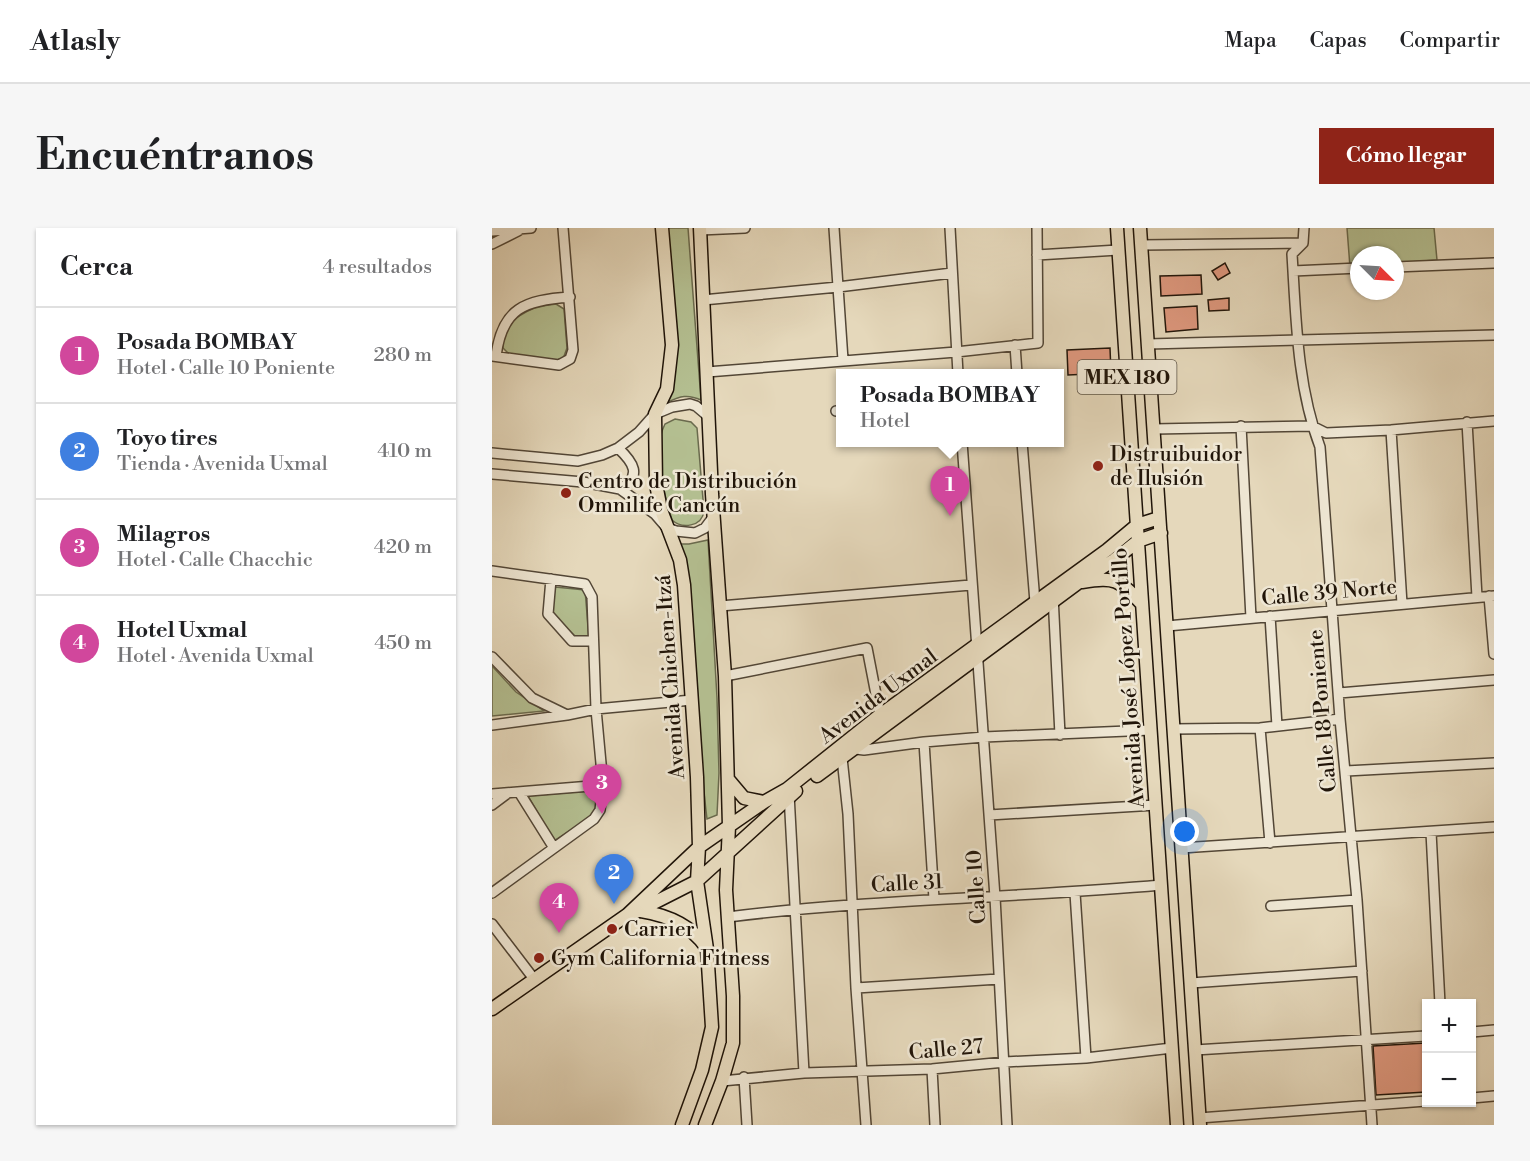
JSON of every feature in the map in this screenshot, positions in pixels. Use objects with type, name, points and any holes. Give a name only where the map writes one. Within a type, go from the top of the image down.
[{"type":"main road","name":"Avenida Chichen-Itzá","points":[[662,228],[672,345],[667,389],[655,414],[656,484],[661,510],[680,560],[684,585],[699,847],[697,881],[707,949],[712,1028],[702,1070],[682,1125]]},
{"type":"main road","name":"Avenida José López Portillo","points":[[1117,228],[1177,1125]]},
{"type":"main road","points":[[700,229],[724,676],[729,826],[726,890],[733,996],[733,1043],[722,1081],[705,1125]]},
{"type":"main road","name":"Avenida José López Portillo","points":[[1140,233],[1200,1121]]},
{"type":"main road","name":"Avenida Uxmal","points":[[627,915],[641,911],[697,881],[788,792],[1053,595],[1137,525],[1159,518]]},
{"type":"main road","name":"Avenida Uxmal","points":[[853,744],[880,716],[978,651],[1035,602],[1078,583],[1114,560],[1138,541],[1161,533]]},
{"type":"main road","points":[[1078,583],[1113,580],[1121,584],[1142,603]]},
{"type":"main road","points":[[728,779],[744,798],[764,802]]},
{"type":"main road","name":"Avenida Uxmal","points":[[492,1009],[627,915],[699,847],[764,802],[788,792]]},
{"type":"main road","points":[[641,911],[657,914],[681,924],[699,936],[707,949]]},
{"type":"street","points":[[492,231],[531,228]]},
{"type":"street","points":[[563,228],[570,297],[573,350],[570,359],[559,365],[494,356],[498,337],[505,323],[514,313],[525,305],[544,298],[570,297]]},
{"type":"street","points":[[700,229],[745,228]]},
{"type":"street","points":[[834,228],[843,360]]},
{"type":"street","points":[[950,228],[958,369]]},
{"type":"street","points":[[707,372],[956,352],[1038,343],[1037,228]]},
{"type":"street","name":"Calle 18 Poniente","points":[[1304,228],[1303,243],[1292,254],[1297,341],[1312,426],[1320,447],[1340,719],[1368,1041],[1372,1125]]},
{"type":"street","points":[[492,244],[523,229]]},
{"type":"street","points":[[1140,233],[1303,243]]},
{"type":"street","points":[[1038,255],[1118,250]]},
{"type":"street","points":[[1404,267],[1494,263]]},
{"type":"street","points":[[1293,271],[1350,268]]},
{"type":"street","points":[[703,300],[952,273]]},
{"type":"street","points":[[1148,344],[1494,335]]},
{"type":"street","points":[[1015,345],[1017,369]]},
{"type":"street","points":[[492,453],[578,461],[618,448],[639,432],[655,414],[672,407],[690,404],[709,417]]},
{"type":"street","points":[[1154,429],[1312,426],[1326,433],[1494,421]]},
{"type":"street","points":[[1467,423],[1477,597]]},
{"type":"street","points":[[1241,426],[1251,618]]},
{"type":"street","points":[[1391,430],[1402,604]]},
{"type":"street","name":"Calle 10","points":[[962,447],[995,897],[1005,1062],[1006,1125]]},
{"type":"street","points":[[1022,447],[1035,602]]},
{"type":"street","points":[[618,448],[633,464],[634,470],[632,479],[620,489]]},
{"type":"street","points":[[492,474],[583,482],[620,489],[655,514],[667,528],[676,531],[695,533],[705,528],[714,516]]},
{"type":"street","points":[[492,571],[585,584],[591,597],[596,709],[603,785],[600,810],[594,819],[492,893]]},
{"type":"street","points":[[551,579],[548,614],[572,640],[593,641]]},
{"type":"street","points":[[720,606],[971,585]]},
{"type":"street","points":[[1053,595],[1060,735]]},
{"type":"street","points":[[1491,596],[1494,654]]},
{"type":"street","name":"Calle 39 Norte","points":[[1167,626],[1491,596]]},
{"type":"street","points":[[1270,616],[1277,726]]},
{"type":"street","points":[[724,676],[867,648],[880,716]]},
{"type":"street","points":[[492,657],[532,698],[567,715]]},
{"type":"street","points":[[1339,693],[1494,680]]},
{"type":"street","points":[[492,725],[596,709],[692,700]]},
{"type":"street","points":[[1174,729],[1260,728],[1340,719]]},
{"type":"street","points":[[1260,728],[1270,843]]},
{"type":"street","points":[[853,744],[864,750],[984,737],[1150,730]]},
{"type":"street","points":[[924,742],[934,899]]},
{"type":"street","points":[[839,754],[848,814],[856,988],[866,1125]]},
{"type":"street","points":[[1346,771],[1494,763]]},
{"type":"street","points":[[492,794],[603,785]]},
{"type":"street","points":[[519,792],[555,848]]},
{"type":"street","points":[[788,792],[804,1073]]},
{"type":"street","points":[[492,805],[508,793]]},
{"type":"street","points":[[989,815],[1156,805]]},
{"type":"street","points":[[1181,848],[1494,827]]},
{"type":"street","points":[[1431,832],[1440,999]]},
{"type":"street","name":"Calle 31","points":[[728,917],[853,904],[1075,893],[1161,885]]},
{"type":"street","points":[[1075,893],[1086,1058]]},
{"type":"street","points":[[1271,906],[1357,900]]},
{"type":"street","points":[[492,924],[534,979]]},
{"type":"street","points":[[1191,983],[1362,971]]},
{"type":"street","points":[[856,988],[999,979]]},
{"type":"street","points":[[1476,1032],[1494,1030]]},
{"type":"street","points":[[1195,1050],[1422,1036]]},
{"type":"street","name":"Calle 27","points":[[722,1081],[744,1077],[804,1073],[932,1069],[1086,1058],[1172,1048]]},
{"type":"street","points":[[932,1069],[935,1125]]},
{"type":"street","points":[[744,1077],[747,1125]]},
{"type":"street","points":[[1476,1098],[1494,1096]]},
{"type":"street","points":[[1200,1121],[1422,1101]]},
{"type":"green space","points":[[667,228],[688,228],[701,400],[684,396],[668,402],[676,365]]},
{"type":"green space","points":[[1347,228],[1434,228],[1437,260],[1404,262],[1404,246],[1350,246],[1350,267]]},
{"type":"green space","points":[[556,304],[564,309],[567,348],[563,359],[509,354],[503,348],[507,329],[519,316],[546,305]]},
{"type":"green space","points":[[675,419],[691,422],[697,428],[704,511],[700,520],[691,525],[681,525],[672,520],[660,472],[661,435],[665,424]]},
{"type":"green space","points":[[708,540],[719,773],[717,815],[707,819],[697,680],[686,582],[679,544]]},
{"type":"green space","points":[[555,587],[585,590],[589,638],[576,637],[552,614]]},
{"type":"green space","points":[[492,666],[516,692],[544,711],[492,716]]},
{"type":"green space","points":[[600,790],[599,805],[591,817],[554,841],[528,796]]},
{"type":"building","points":[[1225,263],[1230,273],[1218,280],[1212,271]]},
{"type":"building","points":[[1201,275],[1202,294],[1161,296],[1160,276]]},
{"type":"building","points":[[1229,298],[1229,310],[1209,311],[1208,300]]},
{"type":"building","points":[[1197,306],[1198,329],[1166,332],[1164,308]]},
{"type":"building","points":[[1110,348],[1111,373],[1068,375],[1067,350]]},
{"type":"building","name":"Centro de Distribución Omnilife Cancún","points":[[562,489],[571,490],[570,497],[561,496]]},
{"type":"building","points":[[1422,1043],[1422,1092],[1376,1095],[1373,1046]]},
{"type":"place","name":"Distruibuidor de Ilusión","points":[[1098,466]]},
{"type":"place","name":"Centro de Distribución Omnilife Cancún","points":[[566,493]]},
{"type":"place","name":"Posada BOMBAY","points":[[950,516]]},
{"type":"place","name":"Milagros","points":[[602,814]]},
{"type":"place","name":"Toyo tires","points":[[614,904]]},
{"type":"place","name":"Carrier","points":[[612,929]]},
{"type":"place","name":"Hotel Uxmal","points":[[559,933]]},
{"type":"place","name":"Gym California Fitness","points":[[539,958]]}]
